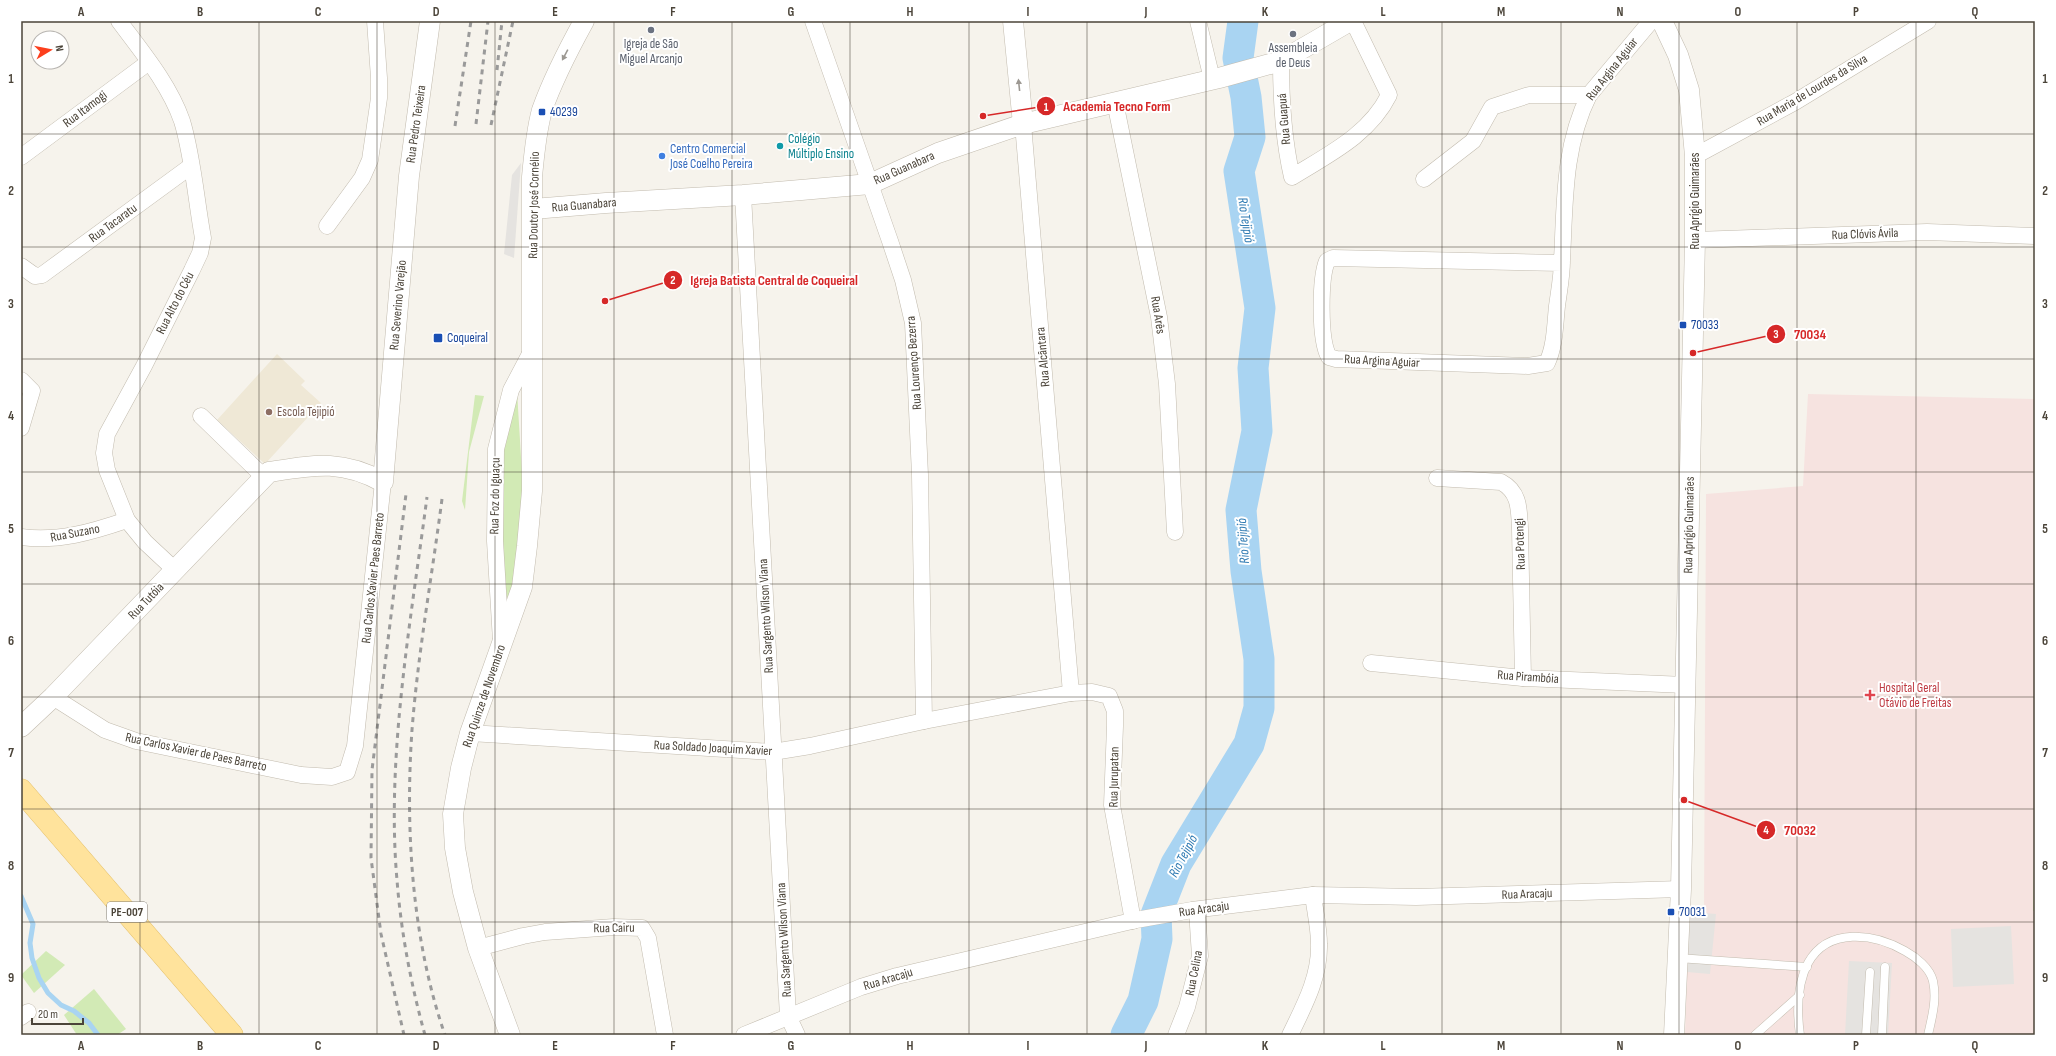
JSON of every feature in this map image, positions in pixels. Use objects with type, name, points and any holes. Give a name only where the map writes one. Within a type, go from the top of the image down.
[{"type":"main road","name":"PE-007","points":[[21,790],[232,1035]]},
{"type":"street","name":"Rua Alto do Céu","points":[[119,21],[150,62],[168,93],[181,120],[188,143],[202,238],[200,253],[144,366],[107,434],[104,453],[107,470],[127,520],[145,542],[175,570]]},
{"type":"street","points":[[327,226],[362,178],[370,160],[379,84],[375,21]]},
{"type":"street","name":"Rua Pedro Teixeira","points":[[404,228],[411,162],[430,21]]},
{"type":"street","name":"Rua Doutor José Cornélio","points":[[531,352],[534,157],[542,112],[558,70],[584,21]]},
{"type":"street","name":"Rua Lourenço Bezerra","points":[[813,21],[903,280],[913,323],[920,475],[924,721]]},
{"type":"street","name":"Rua Alcântara","points":[[1013,21],[1071,693]]},
{"type":"street","points":[[1198,21],[1215,79]]},
{"type":"street","points":[[1276,62],[1350,21]]},
{"type":"street","name":"Rua Guapuá","points":[[1276,62],[1286,149],[1292,177],[1351,141],[1381,111],[1389,95],[1353,21]]},
{"type":"street","name":"Rua Argina Aguiar","points":[[1562,263],[1333,258],[1327,261],[1323,270],[1323,331],[1326,352],[1329,357],[1336,359],[1528,366],[1547,363],[1553,341],[1562,263],[1565,192],[1570,147],[1583,108],[1589,96],[1651,21]]},
{"type":"street","name":"Rua Aprígio Guimarães","points":[[1662,21],[1678,56],[1689,90],[1695,156],[1695,240],[1681,889],[1674,1035]]},
{"type":"street","name":"Rua Maria de Lourdes da Silva","points":[[1695,156],[1795,102],[1928,21]]},
{"type":"street","name":"Rua Itamogi","points":[[21,157],[150,62]]},
{"type":"street","name":"Rua Guanabara","points":[[533,209],[743,195],[870,184],[938,153],[1023,124],[1215,79],[1276,62]]},
{"type":"street","points":[[1424,179],[1473,141],[1492,107],[1529,95],[1589,96]]},
{"type":"street","name":"Rua Arês","points":[[1115,102],[1159,317],[1167,384],[1175,532]]},
{"type":"street","name":"Rua Tacaratu","points":[[21,266],[35,276],[42,275],[191,166]]},
{"type":"street","name":"Rua Sargento Wilson Viana","points":[[743,195],[788,1016],[797,1035]]},
{"type":"street","name":"Rua Severino Varejão","points":[[391,383],[404,228]]},
{"type":"street","name":"Rua Clóvis Ávila","points":[[1695,240],[1927,232],[2035,236]]},
{"type":"street","name":"Rua Quinze de Novembro","points":[[510,1035],[478,948],[462,892],[455,848],[453,814],[461,768],[470,733],[522,587],[528,546],[532,491],[531,352]]},
{"type":"street","name":"Rua Foz do Iguaçu","points":[[501,646],[495,541],[496,449],[511,390],[531,352]]},
{"type":"street","name":"Rua Carlos Xavier Paes Barreto","points":[[348,772],[356,746],[383,482],[391,383]]},
{"type":"street","points":[[21,428],[26,386]]},
{"type":"street","points":[[201,416],[266,475],[305,467],[344,467],[364,471],[383,482]]},
{"type":"street","name":"Rua Tutóia","points":[[21,727],[53,697],[266,475]]},
{"type":"street","name":"Rua Potengi","points":[[1437,478],[1501,482],[1509,487],[1515,494],[1519,507],[1520,529],[1523,678]]},
{"type":"street","name":"Rua Suzano","points":[[21,537],[41,540],[63,538],[127,520]]},
{"type":"street","name":"Rua Pirambóia","points":[[1371,663],[1523,678],[1685,685]]},
{"type":"street","name":"Rua Soldado Joaquim Xavier","points":[[470,733],[773,752],[810,746],[924,721],[1071,693]]},
{"type":"street","name":"Rua Jurupatan","points":[[1071,693],[1102,693],[1109,696],[1113,703],[1116,726],[1112,805],[1135,920]]},
{"type":"street","name":"Rua Carlos Xavier de Paes Barreto","points":[[53,697],[105,730],[136,741],[301,775],[332,777],[348,772]]},
{"type":"street","name":"Rua Aracaju","points":[[744,1035],[861,987],[897,976],[1135,920],[1195,910],[1313,895],[1416,897],[1681,889]]},
{"type":"street","points":[[1290,1035],[1307,1001],[1316,974],[1320,944],[1313,895]]},
{"type":"street","name":"Rua Celina","points":[[1176,1035],[1187,1007],[1200,956],[1195,910]]},
{"type":"street","name":"Rua Cairu","points":[[478,948],[546,932],[614,927],[642,928],[648,938],[665,1035]]},
{"type":"lane","points":[[1800,1035],[1801,982],[1807,967],[1818,950],[1834,941],[1851,936],[1872,937],[1896,946],[1911,954],[1923,965],[1933,980],[1935,1005],[1928,1035]]},
{"type":"lane","points":[[1678,958],[1807,967]]},
{"type":"lane","points":[[1882,1035],[1886,967]]},
{"type":"lane","points":[[1866,1035],[1870,972]]},
{"type":"lane","points":[[1755,1035],[1800,995]]},
{"type":"shaded area","points":[[521,163],[514,258],[504,254],[512,175]]},
{"type":"shaded area","name":"Escola Tejipió","points":[[277,354],[305,381],[301,385],[321,403],[265,464],[217,420]]},
{"type":"shaded area","name":"Hospital Geral Otávio de Freitas","points":[[1808,394],[2035,399],[2035,1035],[1685,1035],[1689,912],[1704,913],[1706,494],[1803,486]]},
{"type":"shaded area","points":[[1689,912],[1716,914],[1710,974],[1687,972]]},
{"type":"shaded area","points":[[2011,926],[2014,984],[1953,987],[1951,929]]},
{"type":"shaded area","points":[[1849,961],[1892,963],[1888,1035],[1845,1035]]},
{"type":"green space","points":[[517,391],[523,490],[515,579],[511,592],[504,602],[500,449]]},
{"type":"green space","points":[[475,395],[484,396],[469,452],[465,510],[462,501]]},
{"type":"green space","points":[[2035,805],[2035,911],[2033,911]]},
{"type":"green space","points":[[46,951],[65,965],[34,993],[21,975]]},
{"type":"green space","points":[[94,989],[126,1029],[117,1035],[77,1035],[64,1015]]},
{"type":"waterway","name":"Rio Tejipió","points":[[1126,1035],[1143,1001],[1157,939],[1156,915],[1176,864],[1249,744],[1259,708],[1259,659],[1246,571],[1241,510],[1257,431],[1253,368],[1260,308],[1239,171],[1250,137],[1246,97],[1238,58],[1243,21]]},
{"type":"waterway","points":[[21,896],[33,924],[30,943],[32,958],[39,978],[48,993],[61,1005],[74,1011],[89,1023],[98,1035]]},
{"type":"railway","points":[[455,126],[471,21]]},
{"type":"railway","points":[[476,124],[488,21]]},
{"type":"railway","points":[[497,70],[502,21]]},
{"type":"railway","points":[[491,125],[513,21]]},
{"type":"railway","points":[[404,1035],[381,934],[371,858],[372,770],[406,494]]},
{"type":"railway","points":[[425,1035],[415,997],[404,939],[397,880],[394,833],[397,737],[427,497]]},
{"type":"railway","points":[[442,499],[421,643],[412,730],[410,806],[411,845],[418,923],[434,999],[445,1035]]},
{"type":"place","name":"Igreja de São Miguel Arcanjo","points":[[651,30]]},
{"type":"place","name":"Assembleia de Deus","points":[[1293,34]]},
{"type":"place","name":"40239","points":[[542,112]]},
{"type":"place","name":"Academia Tecno Form","points":[[983,116]]},
{"type":"place","name":"Colégio Múltiplo Ensino","points":[[780,146]]},
{"type":"place","name":"Centro Comercial José Coelho Pereira","points":[[662,156]]},
{"type":"place","name":"Igreja Batista Central de Coqueiral","points":[[605,301]]},
{"type":"place","name":"70033","points":[[1683,325]]},
{"type":"place","name":"Coqueiral","points":[[438,338]]},
{"type":"place","name":"70034","points":[[1693,353]]},
{"type":"place","name":"Escola Tejipió","points":[[269,412]]},
{"type":"place","name":"Hospital Geral Otávio de Freitas","points":[[1870,695]]},
{"type":"place","name":"70032","points":[[1684,800]]},
{"type":"place","name":"70031","points":[[1671,912]]}]
